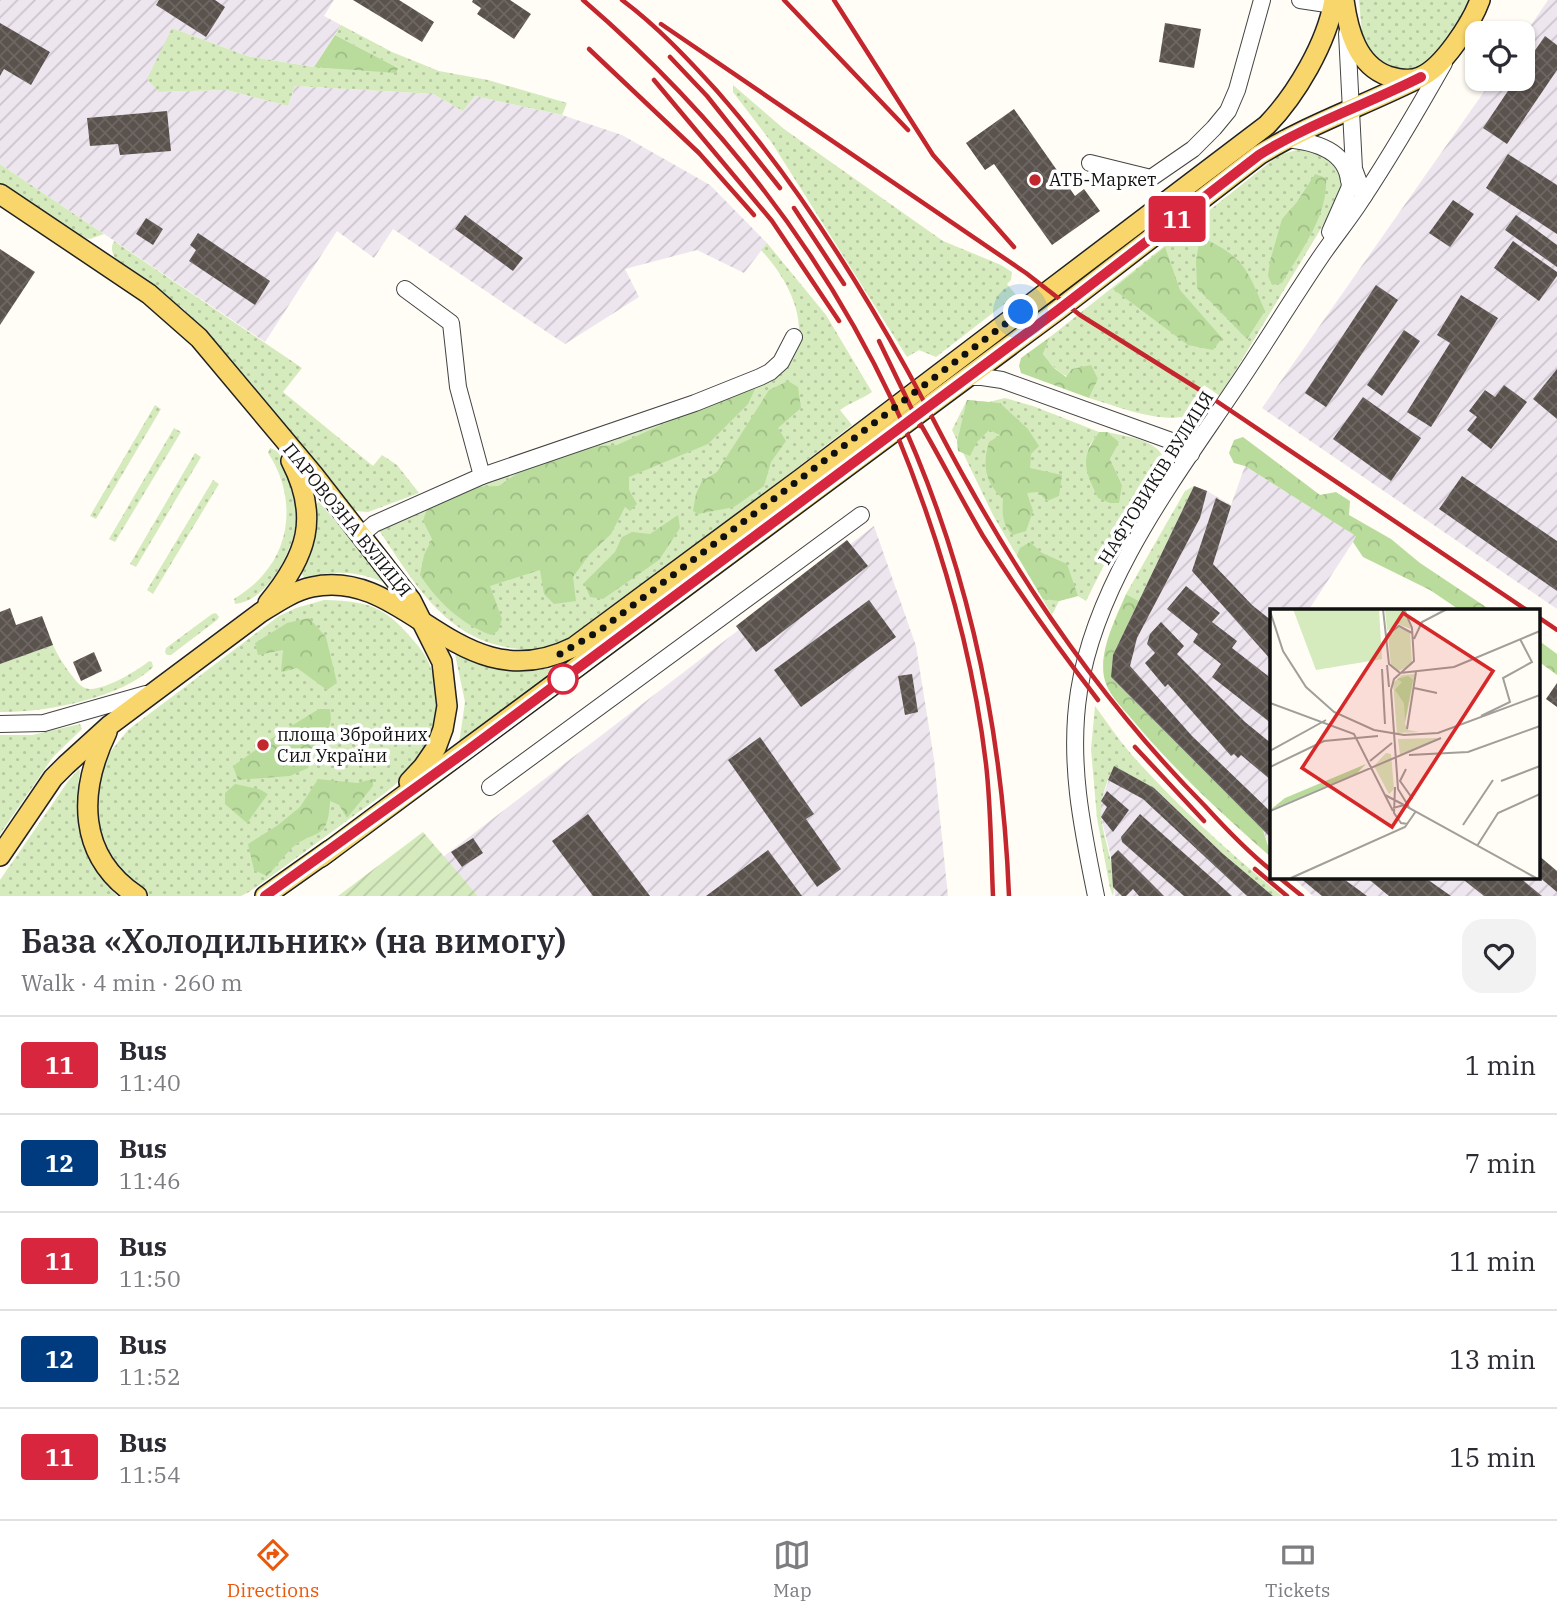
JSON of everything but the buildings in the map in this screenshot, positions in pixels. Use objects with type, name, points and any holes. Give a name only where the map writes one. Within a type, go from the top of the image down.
[{"type":"main road","points":[[265,896],[967,377],[1259,155],[1284,139],[1421,77],[1440,62],[1454,45],[1481,3]]},
{"type":"main road","points":[[1339,4],[1358,51],[1371,67],[1395,78],[1421,77]]},
{"type":"main road","points":[[0,856],[54,778],[110,725],[260,613],[311,587],[352,587],[375,593],[400,606],[446,638],[486,656],[521,660],[560,654],[599,631],[1266,125],[1282,109],[1303,79],[1339,4]]},
{"type":"main road","name":"ПАРОВОЗНА ВУЛИЦЯ","points":[[0,194],[149,294],[199,338],[361,535],[411,600],[424,624]]},
{"type":"main road","name":"ПАРОВОЗНА ВУЛИЦЯ","points":[[260,613],[295,565],[302,548],[307,514],[303,484],[289,455],[264,419]]},
{"type":"main road","points":[[321,857],[405,786],[436,748],[447,706],[446,685],[442,662],[424,624]]},
{"type":"main road","points":[[110,725],[91,769],[88,792],[89,826],[97,849],[109,870],[138,896]]},
{"type":"street","points":[[1090,163],[1150,178],[1193,149],[1228,111],[1237,90],[1262,0]]},
{"type":"street","points":[[1300,0],[1339,4],[1352,110],[1357,193]]},
{"type":"street","name":"НАФТОВИКІВ ВУЛИЦЯ","points":[[1096,896],[1079,810],[1075,766],[1076,715],[1085,660],[1105,601],[1123,563],[1191,454],[1324,252],[1357,193],[1454,45]]},
{"type":"street","points":[[1284,139],[1317,144],[1338,156],[1357,193]]},
{"type":"street","points":[[405,289],[451,323],[458,387],[482,476]]},
{"type":"street","points":[[361,535],[374,524],[482,476],[695,403],[760,377],[781,362],[794,337]]},
{"type":"street","points":[[967,377],[1002,380],[1177,443],[1191,454]]},
{"type":"street","points":[[489,787],[862,515]]},
{"type":"street","points":[[0,724],[44,723],[88,713],[152,692]]},
{"type":"shaded area","points":[[0,0],[334,0],[324,16],[341,25],[314,67],[247,56],[172,28],[159,92],[226,90],[288,106],[295,86],[433,94],[463,111],[475,96],[562,115],[622,135],[710,185],[767,243],[744,273],[697,250],[625,269],[639,297],[565,344],[393,229],[374,258],[337,231],[265,342],[0,164]]},
{"type":"shaded area","points":[[1548,0],[1557,0],[1557,609],[1262,408],[1485,91],[1535,91],[1534,21]]},
{"type":"shaded area","points":[[1245,466],[1357,536],[1309,609],[1270,609],[1270,848],[1263,830],[1111,677],[1113,655],[1194,486],[1231,505]]},
{"type":"shaded area","points":[[874,526],[916,646],[934,759],[948,896],[478,896],[443,857]]},
{"type":"shaded area","points":[[1114,766],[1273,896],[1115,896],[1111,857],[1101,817],[1101,801]]},
{"type":"shaded area","points":[[1540,857],[1557,871],[1557,896],[1313,896],[1293,878],[1540,878]]},
{"type":"green space","points":[[1359,0],[1471,0],[1439,51],[1421,66],[1402,70],[1388,69],[1363,45]]},
{"type":"green space","points":[[341,25],[392,52],[439,71],[488,80],[567,103],[562,115],[475,96],[463,111],[433,94],[295,86],[288,106],[226,90],[159,92],[147,79],[172,28],[247,56],[314,67],[398,68],[335,35]]},
{"type":"green space","points":[[335,35],[398,68],[396,73],[314,67]]},
{"type":"green space","points":[[733,85],[784,129],[943,241],[1012,272],[1011,280],[1007,284],[1016,295],[936,357],[919,350],[907,357],[772,143],[733,92]]},
{"type":"green space","points":[[1297,150],[1318,153],[1333,162],[1340,176],[1340,197],[1220,396],[1204,385],[1197,395],[1211,405],[1183,417],[1167,418],[1135,412],[1089,398],[1098,379],[1066,376],[1043,354],[1050,337],[1279,155]]},
{"type":"green space","points":[[0,164],[104,234],[90,239],[81,237],[0,185]]},
{"type":"green space","points":[[1315,174],[1326,178],[1323,206],[1318,220],[1282,283],[1272,285],[1268,276],[1270,261],[1282,219]]},
{"type":"green space","points":[[1200,237],[1235,258],[1253,284],[1265,311],[1247,339],[1197,288],[1196,261]]},
{"type":"green space","points":[[114,241],[302,368],[283,392],[373,466],[382,455],[397,465],[419,493],[368,512],[356,511],[185,310],[120,265],[112,250]]},
{"type":"green space","points":[[767,243],[826,315],[872,392],[840,410],[852,425],[606,614],[567,639],[541,648],[501,646],[461,629],[444,615],[415,583],[378,529],[467,487],[597,446],[751,384],[798,344],[795,305],[777,270],[761,250]]},
{"type":"green space","points":[[1165,247],[1180,290],[1222,338],[1213,350],[1188,345],[1113,289]]},
{"type":"green space","points":[[1050,337],[1043,354],[1054,368],[1066,377],[1072,369],[1091,365],[1098,379],[1089,398],[1021,373],[1021,358]]},
{"type":"green space","points":[[788,381],[798,387],[801,408],[778,428],[786,441],[771,462],[764,486],[734,507],[698,514],[693,511],[702,481],[717,472],[769,390]]},
{"type":"green space","points":[[751,384],[756,387],[748,404],[708,444],[629,477],[629,490],[637,504],[630,511],[625,507],[611,534],[589,555],[573,577],[576,601],[554,604],[544,594],[540,570],[490,586],[502,619],[498,631],[491,635],[470,625],[451,611],[420,575],[424,555],[432,539],[423,521],[429,503],[467,487],[499,486],[522,470],[597,446],[617,445]]},
{"type":"green space","points":[[1005,398],[1099,432],[1089,446],[1122,485],[1110,459],[1118,442],[1107,432],[1149,443],[1165,461],[1128,517],[1086,601],[1078,596],[1059,601],[1052,615],[994,517],[952,430],[967,400],[989,402]]},
{"type":"green space","points":[[967,400],[1000,403],[1028,429],[1039,446],[1031,454],[1030,468],[1062,475],[1059,496],[1047,501],[1038,492],[1027,493],[1033,511],[1026,531],[1013,535],[1009,531],[1004,519],[1003,499],[992,487],[987,473],[989,442],[1000,435],[989,430],[977,442],[970,456],[958,451],[957,442]]},
{"type":"green space","points":[[155,405],[161,409],[96,519],[90,516]]},
{"type":"green space","points":[[174,428],[181,432],[115,542],[109,539]]},
{"type":"green space","points":[[1099,432],[1107,432],[1119,442],[1110,459],[1122,485],[1119,503],[1098,498],[1087,472],[1086,457]]},
{"type":"green space","points":[[1243,437],[1320,495],[1336,492],[1350,501],[1349,515],[1391,539],[1420,563],[1489,609],[1458,609],[1430,590],[1363,557],[1353,542],[1356,536],[1245,466],[1234,463],[1229,453],[1234,440]]},
{"type":"green space","points":[[270,448],[280,456],[293,484],[296,506],[294,533],[277,573],[268,585],[247,601],[235,604],[234,599],[256,582],[273,561],[285,531],[286,499],[276,467],[268,453]]},
{"type":"green space","points":[[195,453],[201,457],[136,567],[130,564]]},
{"type":"green space","points":[[213,480],[219,484],[153,594],[147,590]]},
{"type":"green space","points":[[1194,486],[1139,601],[1126,594],[1185,491]]},
{"type":"green space","points":[[319,502],[385,583],[346,573],[305,578],[301,573],[312,546],[316,504]]},
{"type":"green space","points":[[678,515],[680,528],[659,560],[603,599],[590,597],[584,583],[615,552],[622,537],[632,532],[650,534]]},
{"type":"green space","points":[[1030,542],[1042,553],[1067,564],[1078,596],[1059,601],[1043,599],[1017,555],[1020,548]]},
{"type":"green space","points":[[1126,594],[1139,601],[1113,655],[1111,677],[1263,830],[1270,856],[1181,773],[1118,703],[1104,677],[1104,656],[1109,634]]},
{"type":"green space","points":[[324,600],[356,602],[379,610],[398,624],[427,659],[436,687],[436,717],[427,746],[420,758],[387,792],[249,892],[241,896],[147,896],[124,878],[101,841],[94,802],[104,760],[128,730],[279,616]]},
{"type":"green space","points":[[216,613],[219,617],[217,620],[171,655],[167,655],[166,648]]},
{"type":"green space","points":[[309,618],[326,637],[337,683],[327,690],[297,668],[281,672],[283,650],[258,655],[255,643],[287,623]]},
{"type":"green space","points":[[1540,641],[1557,654],[1557,675],[1540,662]]},
{"type":"green space","points":[[53,645],[62,662],[85,688],[100,688],[128,675],[149,661],[153,667],[122,687],[81,702],[38,710],[0,712],[0,664]]},
{"type":"green space","points":[[455,654],[481,664],[508,669],[563,667],[459,744],[465,702]]},
{"type":"green space","points":[[1095,706],[1126,748],[1167,792],[1282,896],[1273,896],[1114,766],[1104,790],[1101,809],[1114,877],[1113,896],[1097,818],[1091,749]]},
{"type":"green space","points":[[319,709],[330,709],[331,719],[328,732],[317,739],[308,768],[290,776],[238,780],[233,766]]},
{"type":"green space","points":[[80,724],[82,729],[53,757],[0,834],[0,735],[32,735]]},
{"type":"green space","points":[[79,769],[77,807],[82,838],[95,867],[117,896],[0,896],[0,880]]},
{"type":"green space","points":[[318,779],[357,783],[373,779],[373,786],[347,818],[339,805],[330,801],[329,815],[323,830],[298,843],[267,876],[254,870],[248,844],[300,807]]},
{"type":"green space","points":[[235,784],[259,789],[268,794],[247,823],[225,804],[225,793]]},
{"type":"green space","points":[[423,832],[478,896],[338,896]]},
{"type":"railway","points":[[583,0],[679,91],[762,188],[834,292],[893,402],[940,517],[975,638],[998,764],[1009,896]]},
{"type":"railway","points":[[622,0],[660,32],[717,91],[795,190],[842,260],[885,332],[993,528],[1076,653],[1170,770],[1237,840],[1270,869]]},
{"type":"railway","points":[[784,0],[908,130]]},
{"type":"railway","points":[[834,0],[933,155],[1014,247]]},
{"type":"railway","points":[[661,24],[1026,273],[1080,315],[1200,390],[1525,609]]},
{"type":"railway","points":[[589,49],[699,153],[754,215]]},
{"type":"railway","points":[[670,57],[707,96],[780,188]]},
{"type":"railway","points":[[654,80],[772,221],[839,321]]},
{"type":"railway","points":[[794,208],[844,284]]},
{"type":"railway","points":[[879,341],[920,426]]},
{"type":"railway","points":[[917,418],[997,557],[1098,700]]},
{"type":"railway","points":[[894,427],[939,550],[972,677],[988,780],[993,896]]},
{"type":"railway","points":[[1540,618],[1557,630]]},
{"type":"railway","points":[[1135,747],[1204,821]]},
{"type":"railway","points":[[1255,869],[1287,896]]},
{"type":"railway","points":[[1281,879],[1302,896]]},
{"type":"bus line","name":"11","points":[[265,896],[468,750],[1058,310],[1259,155],[1284,139],[1421,77]]},
{"type":"place","name":"АТБ-Маркет","points":[[1035,180]]},
{"type":"place","name":"площа Збройних Сил України","points":[[263,745]]},
{"type":"route","points":[[563,679],[560,654],[599,631],[1021,312]]}]
